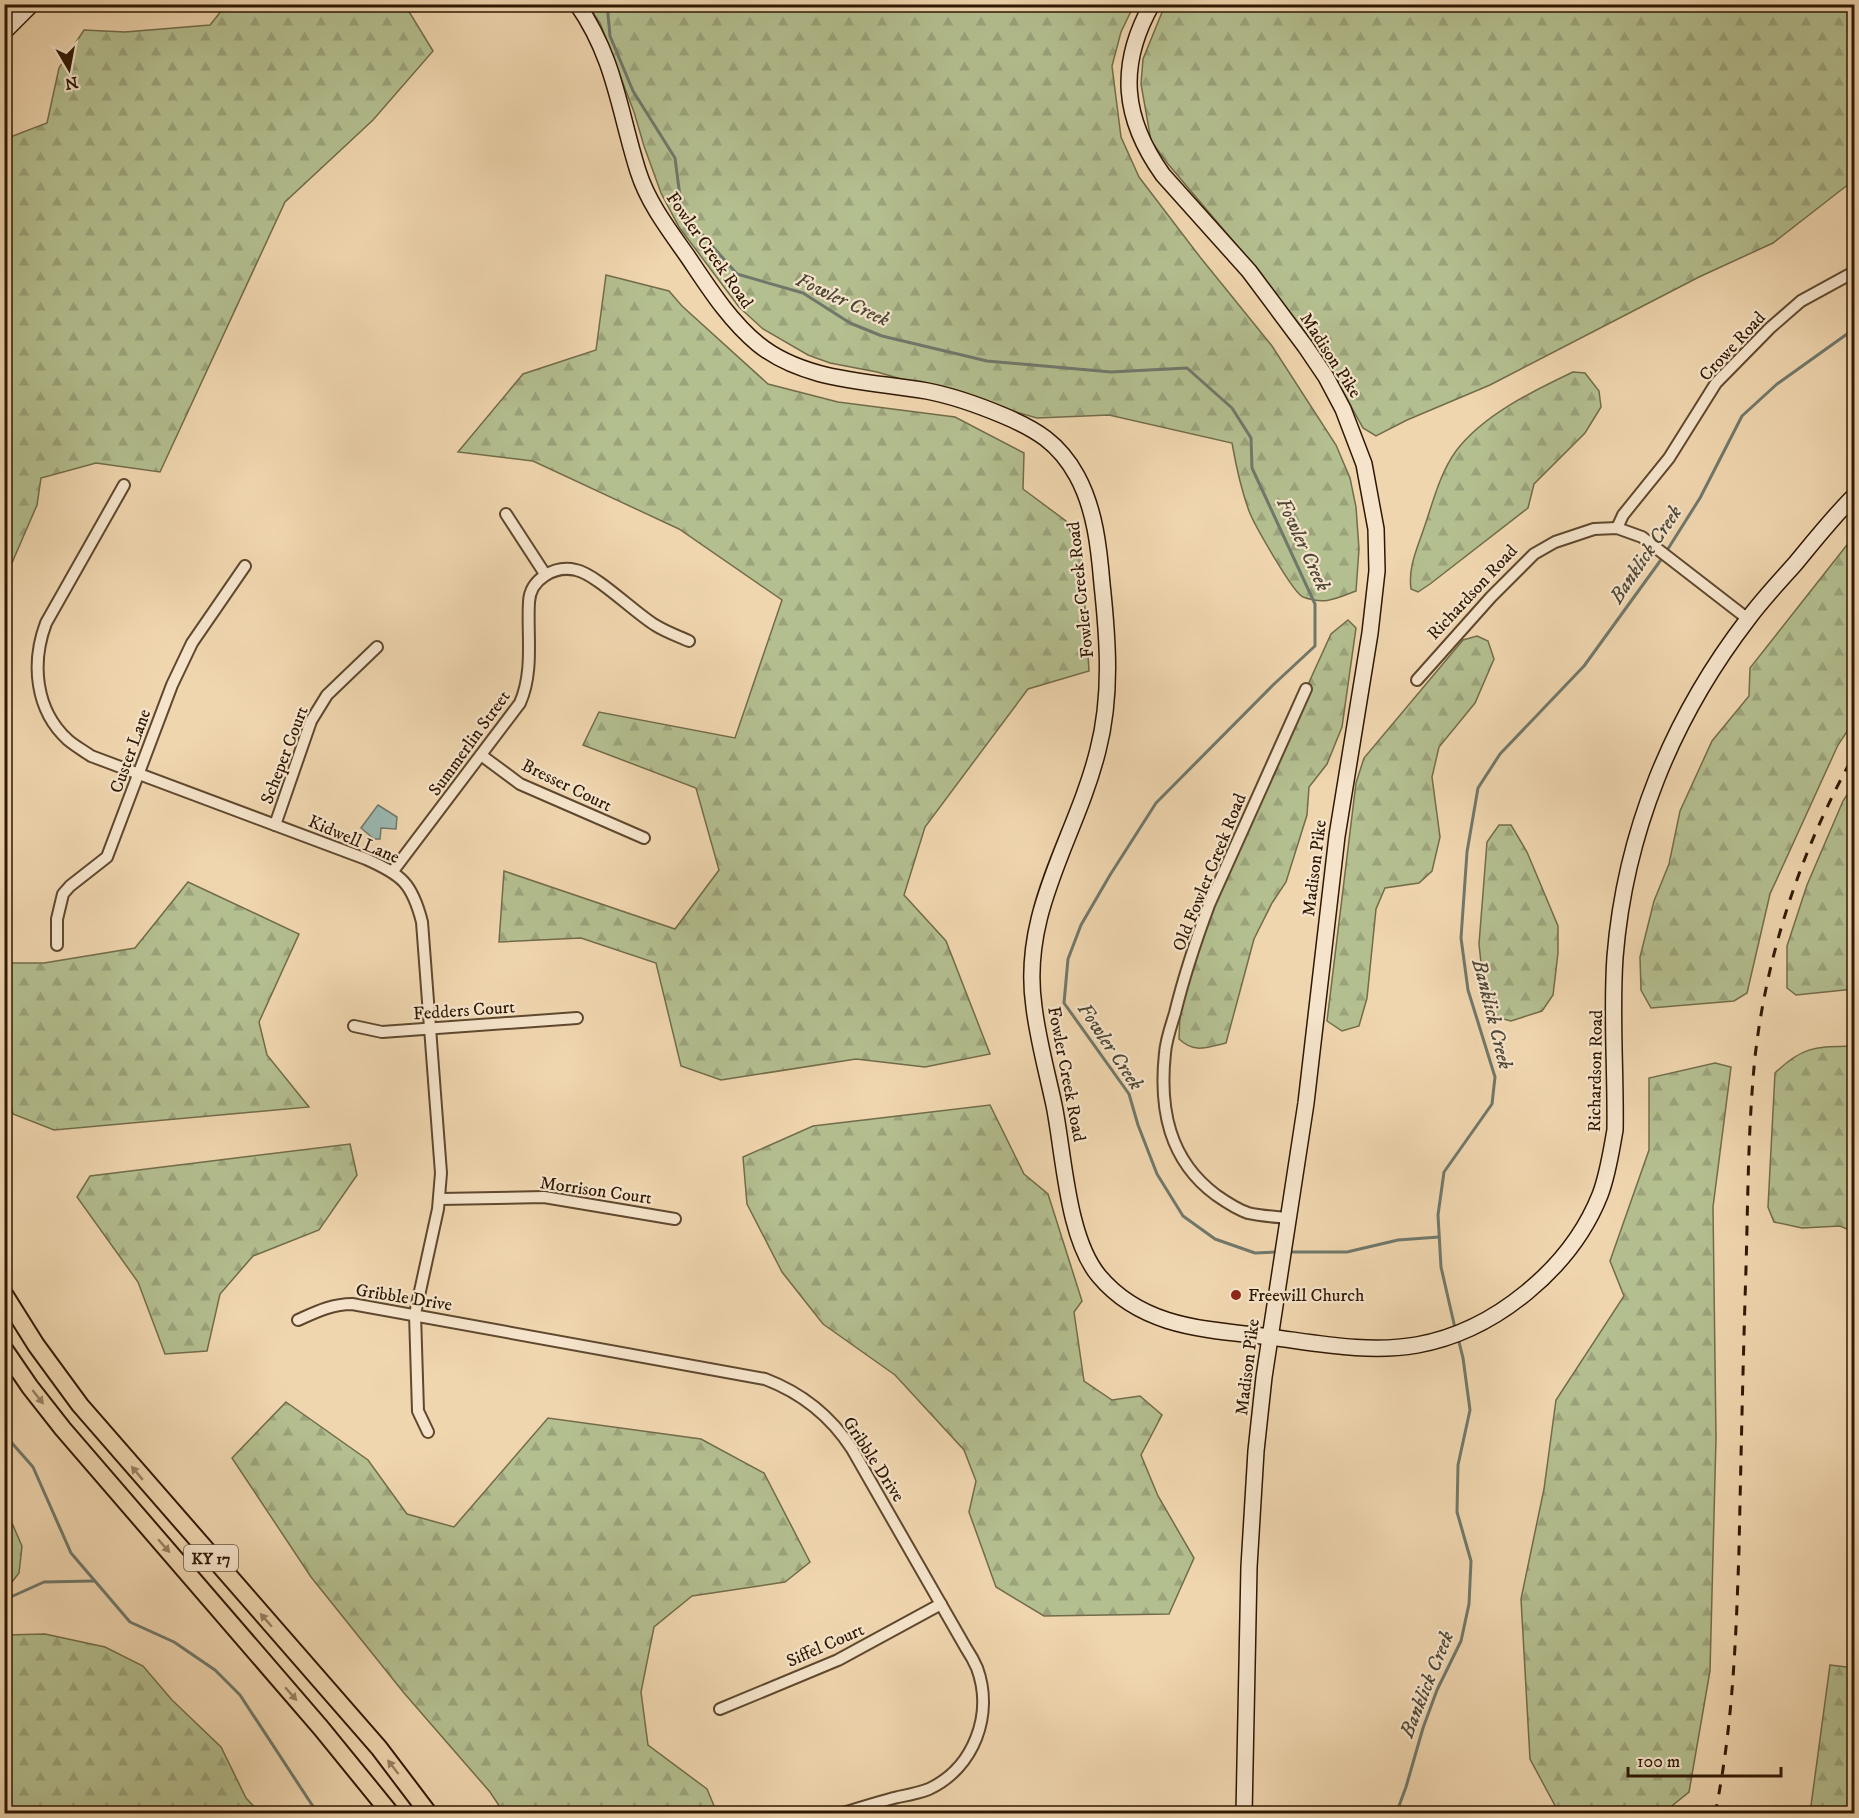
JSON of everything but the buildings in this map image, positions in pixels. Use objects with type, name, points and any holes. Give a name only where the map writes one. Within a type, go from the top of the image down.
[{"type":"main road","points":[[4,32],[32,4]]},
{"type":"main road","name":"Fowler Creek Road","points":[[577,4],[593,28],[610,66],[639,176],[650,201],[720,304],[760,346],[787,362],[833,377],[927,391],[984,407],[1041,433],[1064,455],[1076,472],[1089,505],[1100,557],[1107,632],[1106,700],[1100,740],[1089,779],[1046,890],[1034,936],[1030,972],[1034,1007],[1077,1233],[1096,1273],[1130,1304],[1150,1315],[1170,1322],[1270,1337]]},
{"type":"main road","name":"Madison Pike","points":[[1152,4],[1140,29],[1128,79],[1132,114],[1139,135],[1163,175],[1249,272],[1326,377],[1343,409],[1362,456],[1376,528],[1377,571],[1374,601],[1337,836],[1306,1103],[1270,1337],[1256,1451],[1249,1567],[1244,1814]]},
{"type":"main road","name":"Richardson Road","points":[[1270,1337],[1320,1344],[1389,1347],[1417,1345],[1436,1340],[1491,1316],[1528,1290],[1564,1255],[1581,1231],[1599,1195],[1611,1157],[1615,1130],[1615,958],[1625,884],[1647,801],[1672,740],[1693,700],[1748,619],[1854,496]]},
{"type":"main road","name":"KY 17","points":[[4,1294],[36,1345],[80,1405],[378,1748],[429,1814]]},
{"type":"main road","name":"KY 17","points":[[4,1349],[63,1429],[321,1728],[391,1814]]},
{"type":"street","name":"Crowe Road","points":[[1617,528],[1623,515],[1669,458],[1716,383],[1770,328],[1801,301],[1854,272]]},
{"type":"street","name":"Kidwell Lane","points":[[124,485],[46,623],[39,642],[38,675],[43,702],[57,728],[91,756],[393,871],[405,882],[414,896],[422,922],[441,1173],[440,1199],[415,1314],[418,1411],[428,1432]]},
{"type":"street","points":[[506,514],[545,574],[570,569],[589,576],[656,626],[689,641]]},
{"type":"street","name":"Richardson Road","points":[[1417,680],[1491,597],[1534,554],[1570,536],[1594,529],[1617,528],[1642,537],[1748,619]]},
{"type":"street","name":"Custer Lane","points":[[57,945],[57,919],[63,894],[107,856],[172,685],[192,643],[245,566]]},
{"type":"street","name":"Summerlin Street","points":[[393,871],[520,703],[529,676],[529,596],[545,574]]},
{"type":"street","name":"Scheper Court","points":[[275,825],[311,721],[327,695],[376,647]]},
{"type":"street","name":"Old Fowler Creek Road","points":[[1288,1226],[1240,1209],[1205,1186],[1186,1166],[1175,1147],[1168,1124],[1163,1081],[1165,1051],[1197,937],[1213,894],[1306,689]]},
{"type":"street","name":"Bresser Court","points":[[481,755],[520,784],[644,838]]},
{"type":"street","name":"Fedders Court","points":[[354,1026],[382,1032],[577,1018]]},
{"type":"street","name":"Morrison Court","points":[[440,1199],[544,1197],[675,1219]]},
{"type":"street","name":"Gribble Drive","points":[[298,1320],[330,1306],[342,1304],[415,1314],[765,1379],[796,1393],[817,1408],[846,1440],[977,1668],[982,1690],[983,1712],[979,1731],[964,1763],[952,1774],[927,1790],[840,1814]]},
{"type":"street","name":"Siffel Court","points":[[720,1708],[838,1660],[940,1604]]},
{"type":"green space","points":[[226,5],[405,5],[433,51],[373,120],[285,202],[160,472],[96,463],[41,478],[37,505],[5,579],[5,139],[47,123],[59,68],[84,30],[125,32],[210,25]]},
{"type":"green space","points":[[588,5],[1134,5],[1121,32],[1112,66],[1121,137],[1139,177],[1272,346],[1336,445],[1350,478],[1356,507],[1359,549],[1356,591],[1324,601],[1303,597],[1298,593],[1274,557],[1249,511],[1232,443],[1109,415],[1037,418],[877,372],[830,363],[808,355],[763,329],[739,307],[679,227],[661,193],[634,112],[600,23]]},
{"type":"green space","points":[[1165,5],[1854,5],[1854,180],[1773,243],[1699,277],[1490,385],[1407,420],[1376,436],[1363,428],[1325,359],[1261,274],[1151,141],[1141,84],[1143,59]]},
{"type":"green space","points":[[606,275],[669,291],[682,306],[768,384],[838,402],[955,417],[1024,453],[1023,489],[1066,521],[1082,560],[1089,671],[1028,689],[925,827],[904,895],[946,941],[990,1054],[925,1067],[856,1059],[721,1080],[681,1066],[656,963],[581,938],[499,942],[504,871],[675,929],[719,870],[696,788],[583,745],[599,712],[735,738],[782,600],[679,529],[533,461],[458,452],[523,374],[596,350]]},
{"type":"green space","points":[[1573,372],[1585,373],[1599,391],[1601,407],[1585,433],[1534,484],[1528,508],[1430,584],[1418,592],[1411,589],[1411,573],[1416,551],[1441,478],[1456,451],[1467,438],[1494,415]]},
{"type":"green space","points":[[1854,536],[1854,721],[1838,745],[1770,894],[1747,993],[1734,1001],[1651,1008],[1641,990],[1640,957],[1654,901],[1669,864],[1680,811],[1712,741],[1749,696],[1750,668]]},
{"type":"green space","points":[[1348,620],[1356,628],[1342,727],[1327,764],[1309,787],[1307,815],[1286,882],[1272,903],[1254,939],[1226,1043],[1201,1048],[1190,1047],[1179,1039],[1181,990],[1240,834],[1331,634]]},
{"type":"green space","points":[[1477,636],[1488,641],[1494,659],[1475,703],[1439,747],[1432,777],[1440,837],[1432,871],[1419,883],[1385,888],[1376,909],[1367,998],[1359,1026],[1342,1031],[1327,1021],[1356,783],[1364,758],[1463,640]]},
{"type":"green space","points":[[1854,784],[1854,989],[1796,995],[1787,988],[1787,946],[1807,885],[1843,801]]},
{"type":"green space","points":[[1499,825],[1511,825],[1527,852],[1558,926],[1558,953],[1553,995],[1542,1011],[1511,1021],[1496,1017],[1484,991],[1479,944],[1487,842]]},
{"type":"green space","points":[[188,882],[299,934],[259,1022],[267,1055],[309,1107],[54,1130],[13,1114],[5,1083],[5,963],[44,963],[135,948]]},
{"type":"green space","points":[[1854,1046],[1854,1232],[1840,1226],[1802,1228],[1774,1222],[1768,1207],[1775,1073],[1794,1057],[1811,1049]]},
{"type":"green space","points":[[1715,1063],[1731,1067],[1713,1207],[1716,1438],[1710,1671],[1689,1792],[1663,1813],[1559,1813],[1530,1759],[1521,1599],[1544,1489],[1556,1400],[1624,1296],[1610,1261],[1649,1150],[1649,1078]]},
{"type":"green space","points":[[990,1105],[1024,1174],[1048,1194],[1082,1301],[1074,1312],[1084,1381],[1112,1400],[1140,1396],[1162,1415],[1141,1455],[1158,1496],[1194,1558],[1169,1614],[1044,1616],[996,1587],[969,1512],[976,1481],[964,1450],[895,1375],[823,1324],[782,1272],[747,1204],[743,1157],[813,1126]]},
{"type":"green space","points":[[350,1144],[357,1175],[319,1230],[253,1256],[220,1294],[207,1351],[165,1354],[138,1282],[77,1197],[90,1176]]},
{"type":"green space","points":[[286,1402],[368,1460],[407,1514],[454,1527],[548,1418],[701,1439],[764,1473],[810,1562],[785,1582],[692,1596],[654,1627],[641,1692],[648,1745],[707,1789],[717,1813],[504,1813],[490,1792],[404,1693],[311,1577],[232,1458]]},
{"type":"green space","points":[[5,1507],[22,1546],[19,1573],[5,1591]]},
{"type":"green space","points":[[45,1634],[105,1647],[143,1666],[172,1700],[221,1747],[246,1798],[260,1813],[5,1813],[5,1635]]},
{"type":"green space","points":[[1830,1665],[1854,1668],[1854,1813],[1810,1813]]},
{"type":"water","points":[[378,805],[397,817],[396,829],[381,828],[380,839],[374,839],[361,828]]},
{"type":"waterway","name":"Fowler Creek","points":[[4,10],[10,4]]},
{"type":"waterway","name":"Fowler Creek","points":[[607,4],[610,36],[633,91],[675,158],[682,212],[737,274],[803,293],[850,323],[882,336],[987,361],[1111,372],[1187,368],[1232,408],[1251,438],[1252,468],[1315,604],[1315,646],[1156,803],[1081,925],[1068,959],[1064,1003],[1129,1094],[1157,1174],[1183,1216],[1215,1239],[1255,1253],[1278,1252]]},
{"type":"waterway","name":"Banklick Creek","points":[[1666,552],[1700,498],[1742,416],[1777,384],[1854,329]]},
{"type":"waterway","name":"Banklick Creek","points":[[1455,1328],[1441,1267],[1438,1215],[1444,1172],[1492,1104],[1495,1077],[1468,990],[1461,938],[1467,852],[1478,788],[1500,754],[1584,666],[1663,557]]},
{"type":"waterway","name":"Fowler Creek","points":[[1288,1252],[1347,1252],[1398,1240],[1439,1237]]},
{"type":"waterway","name":"Banklick Creek","points":[[1396,1814],[1437,1690],[1461,1641],[1469,1604],[1471,1561],[1457,1512],[1458,1465],[1470,1410],[1458,1338]]},
{"type":"waterway","points":[[4,1434],[33,1467],[71,1553],[130,1622],[174,1642],[215,1670],[240,1695],[318,1814]]},
{"type":"waterway","points":[[4,1600],[44,1582],[94,1581]]},
{"type":"railway","points":[[1715,1814],[1726,1748],[1735,1649],[1749,1163],[1755,1057],[1768,978],[1790,901],[1818,827],[1854,755]]},
{"type":"place","name":"Freewill Church","points":[[1236,1295]]}]
